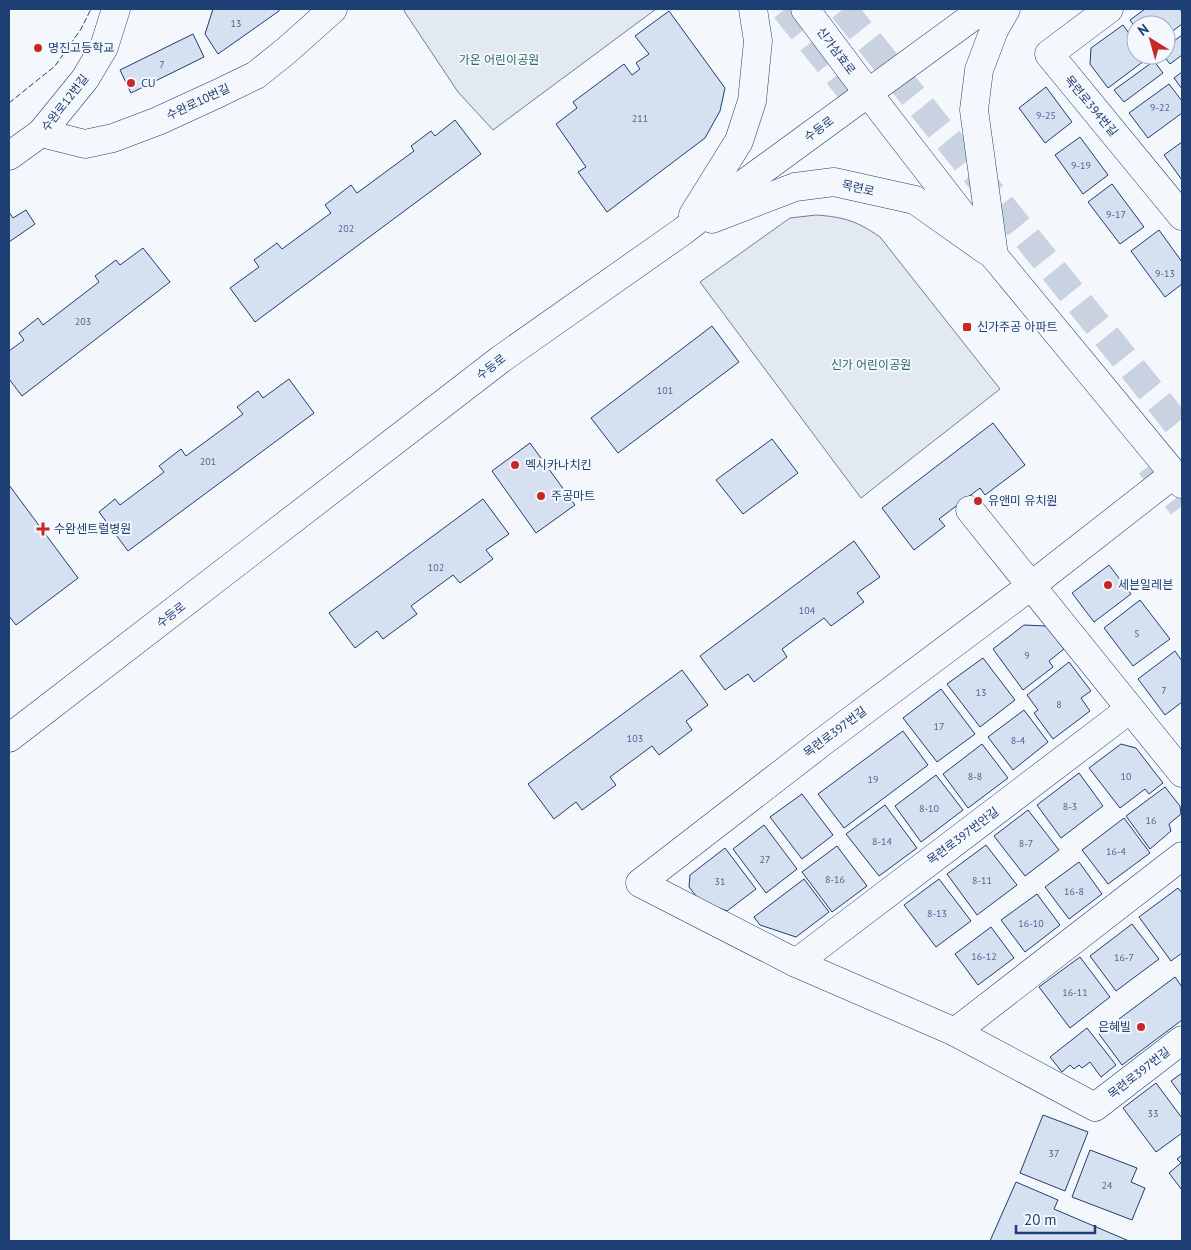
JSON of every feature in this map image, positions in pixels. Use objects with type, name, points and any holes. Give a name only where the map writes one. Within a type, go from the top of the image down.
[{"type":"street","name":"수완로12번길","points":[[9,156],[41,133],[63,107],[95,63],[104,47],[116,9]]},
{"type":"street","name":"수완로10번길","points":[[41,133],[85,144],[113,138],[158,121],[220,93],[256,74],[286,51],[333,9]]},
{"type":"street","points":[[682,231],[739,142],[752,101],[758,41],[753,9]]},
{"type":"street","name":"신가삼효로","points":[[805,9],[868,93]]},
{"type":"street","name":"수등로","points":[[9,738],[501,359],[682,231],[984,9]]},
{"type":"street","points":[[994,256],[974,110],[979,70],[994,30],[1006,9]]},
{"type":"street","name":"목련로394번길","points":[[1109,9],[1049,54],[1182,216]]},
{"type":"street","name":"목련로","points":[[868,93],[994,256],[1178,479]]},
{"type":"street","name":"목련로","points":[[682,231],[795,186],[834,182],[914,200],[994,256]]},
{"type":"street","name":"목련로397번길","points":[[796,963],[640,882],[833,734],[1032,585],[1178,479]]},
{"type":"street","points":[[970,510],[1182,773]]},
{"type":"street","name":"목련로397번안길","points":[[796,963],[1130,709]]},
{"type":"street","points":[[796,963],[955,1032],[1182,856]]},
{"type":"street","name":"목련로397번길","points":[[955,1032],[1095,1107],[1182,1040]]},
{"type":"green space","name":"가온 어린이공원","points":[[406,9],[656,9],[493,130],[458,92],[404,11]]},
{"type":"green space","name":"신가 어린이공원","points":[[816,215],[850,221],[880,237],[1000,389],[861,498],[700,282],[790,218]]},
{"type":"building","points":[[213,9],[279,9],[279,11],[218,54],[205,34]]},
{"type":"building","points":[[1145,9],[1180,9],[1182,12],[1182,24],[1176,28],[1176,15],[1137,15]]},
{"type":"building","points":[[669,11],[725,88],[720,111],[705,138],[607,212],[578,172],[586,167],[556,124],[577,108],[573,102],[624,64],[632,75],[640,69],[636,63],[649,54],[635,36]]},
{"type":"building","points":[[1123,25],[1126,29],[1126,65],[1139,65],[1108,88],[1090,64],[1091,48]]},
{"type":"building","points":[[193,34],[204,57],[131,93],[120,70]]},
{"type":"building","points":[[1182,35],[1182,55],[1176,60],[1176,40]]},
{"type":"building","points":[[1148,65],[1157,65],[1163,73],[1124,102],[1114,90]]},
{"type":"building","points":[[1182,72],[1182,89],[1174,78]]},
{"type":"building","points":[[1169,84],[1182,101],[1182,113],[1148,138],[1129,113]]},
{"type":"building","points":[[1046,87],[1072,122],[1045,143],[1019,108]]},
{"type":"building","points":[[455,120],[481,154],[255,322],[230,288],[259,267],[254,260],[277,243],[282,249],[331,213],[325,205],[351,185],[357,193],[414,151],[411,146],[431,131],[435,136]]},
{"type":"building","points":[[1080,137],[1108,175],[1083,194],[1055,155]]},
{"type":"building","points":[[1182,142],[1182,180],[1164,155]]},
{"type":"building","points":[[1112,184],[1144,227],[1120,244],[1088,202]]},
{"type":"building","points":[[26,210],[35,224],[9,242],[9,212],[13,218]]},
{"type":"building","points":[[1159,230],[1182,262],[1182,284],[1165,297],[1131,251]]},
{"type":"building","points":[[143,248],[170,282],[22,396],[9,379],[9,351],[24,340],[19,333],[38,318],[43,325],[99,282],[95,276],[116,260],[120,265]]},
{"type":"building","points":[[712,326],[739,362],[618,453],[591,418]]},
{"type":"building","points":[[289,379],[314,413],[128,551],[99,512],[115,499],[120,505],[164,472],[159,466],[181,449],[186,456],[243,414],[237,407],[258,391],[263,398]]},
{"type":"building","points":[[993,423],[1025,465],[985,495],[980,488],[939,519],[945,526],[914,550],[882,508]]},
{"type":"building","points":[[772,439],[798,473],[743,514],[716,480]]},
{"type":"building","points":[[530,443],[575,505],[536,533],[492,471]]},
{"type":"building","points":[[9,485],[78,578],[16,625],[9,616]]},
{"type":"building","points":[[483,499],[509,534],[486,550],[493,559],[460,583],[453,575],[411,606],[417,614],[383,639],[377,631],[355,648],[329,613]]},
{"type":"building","points":[[854,541],[880,577],[857,593],[864,602],[831,626],[824,618],[782,649],[787,657],[754,682],[748,674],[725,690],[700,656]]},
{"type":"building","points":[[1109,565],[1131,594],[1094,622],[1072,593]]},
{"type":"building","points":[[1140,600],[1170,639],[1133,666],[1104,628]]},
{"type":"building","points":[[1024,625],[1046,626],[1064,649],[1049,661],[1053,667],[1023,690],[993,649]]},
{"type":"building","points":[[1175,651],[1182,661],[1182,702],[1165,715],[1138,679]]},
{"type":"building","points":[[983,658],[1015,700],[980,727],[947,684]]},
{"type":"building","points":[[1069,662],[1091,691],[1081,698],[1090,711],[1053,739],[1034,713],[1038,710],[1027,695]]},
{"type":"building","points":[[682,670],[708,705],[686,721],[692,730],[659,755],[652,746],[610,777],[616,785],[582,810],[576,802],[554,819],[528,784]]},
{"type":"building","points":[[941,689],[975,734],[937,762],[903,718]]},
{"type":"building","points":[[1024,710],[1048,742],[1013,770],[988,737]]},
{"type":"building","points":[[903,731],[928,765],[844,828],[818,794]]},
{"type":"building","points":[[982,744],[1008,778],[968,808],[943,774]]},
{"type":"building","points":[[1121,744],[1136,748],[1163,783],[1149,794],[1145,789],[1120,808],[1089,768]]},
{"type":"building","points":[[1079,773],[1103,806],[1061,838],[1037,805]]},
{"type":"building","points":[[936,775],[963,810],[921,842],[895,806]]},
{"type":"building","points":[[1165,787],[1180,806],[1181,814],[1169,824],[1171,831],[1150,849],[1126,816]]},
{"type":"building","points":[[802,794],[833,835],[802,859],[770,817]]},
{"type":"building","points":[[885,805],[917,848],[879,876],[846,834]]},
{"type":"building","points":[[1028,810],[1059,850],[1025,876],[994,836]]},
{"type":"building","points":[[1124,818],[1150,853],[1108,884],[1082,850]]},
{"type":"building","points":[[764,825],[797,869],[766,893],[733,849]]},
{"type":"building","points":[[986,845],[1017,885],[977,915],[947,874]]},
{"type":"building","points":[[837,846],[867,886],[832,912],[802,872]]},
{"type":"building","points":[[725,848],[756,889],[727,911],[700,901],[689,887],[690,875]]},
{"type":"building","points":[[1079,862],[1102,894],[1069,919],[1045,887]]},
{"type":"building","points":[[804,879],[829,912],[796,937],[760,925],[754,917]]},
{"type":"building","points":[[939,879],[971,921],[936,947],[904,905]]},
{"type":"building","points":[[1178,888],[1182,893],[1182,953],[1171,961],[1139,917]]},
{"type":"building","points":[[1037,894],[1060,925],[1025,952],[1001,920]]},
{"type":"building","points":[[1132,924],[1159,959],[1116,991],[1090,956]]},
{"type":"building","points":[[991,927],[1014,958],[978,985],[955,954]]},
{"type":"building","points":[[1080,957],[1110,997],[1070,1028],[1039,987]]},
{"type":"building","name":"은혜빌","points":[[1175,977],[1182,987],[1182,1020],[1122,1065],[1099,1034]]},
{"type":"building","points":[[1087,1028],[1116,1065],[1101,1077],[1090,1062],[1082,1068],[1079,1065],[1074,1069],[1070,1065],[1062,1072],[1050,1057]]},
{"type":"building","points":[[1182,1073],[1182,1096],[1171,1081]]},
{"type":"building","points":[[1156,1083],[1182,1118],[1182,1133],[1156,1152],[1123,1108]]},
{"type":"building","points":[[1043,1115],[1088,1132],[1065,1191],[1020,1173]]},
{"type":"building","points":[[1090,1150],[1137,1168],[1131,1182],[1145,1188],[1132,1220],[1072,1197]]},
{"type":"building","points":[[1182,1155],[1182,1190],[1169,1173],[1181,1163],[1177,1159]]},
{"type":"building","points":[[1016,1182],[1058,1200],[1054,1209],[1129,1241],[990,1241]]},
{"type":"tunnel","points":[[785,9],[850,90]]},
{"type":"tunnel","points":[[843,9],[1182,430]]},
{"type":"tunnel","points":[[1150,465],[1182,506]]},
{"type":"fence","points":[[9,103],[55,66],[81,29],[91,9]]},
{"type":"place","name":"명진고등학교","points":[[38,48]]},
{"type":"place","name":"CU","points":[[131,83]]},
{"type":"place","name":"신가주공 아파트","points":[[967,327]]},
{"type":"place","name":"멕시카나치킨","points":[[515,465]]},
{"type":"place","name":"주공마트","points":[[541,496]]},
{"type":"place","name":"유앤미 유치원","points":[[978,501]]},
{"type":"place","name":"수완센트럴병원","points":[[43,529]]},
{"type":"place","name":"세븐일레븐","points":[[1108,585]]},
{"type":"place","name":"은혜빌","points":[[1141,1027]]}]
